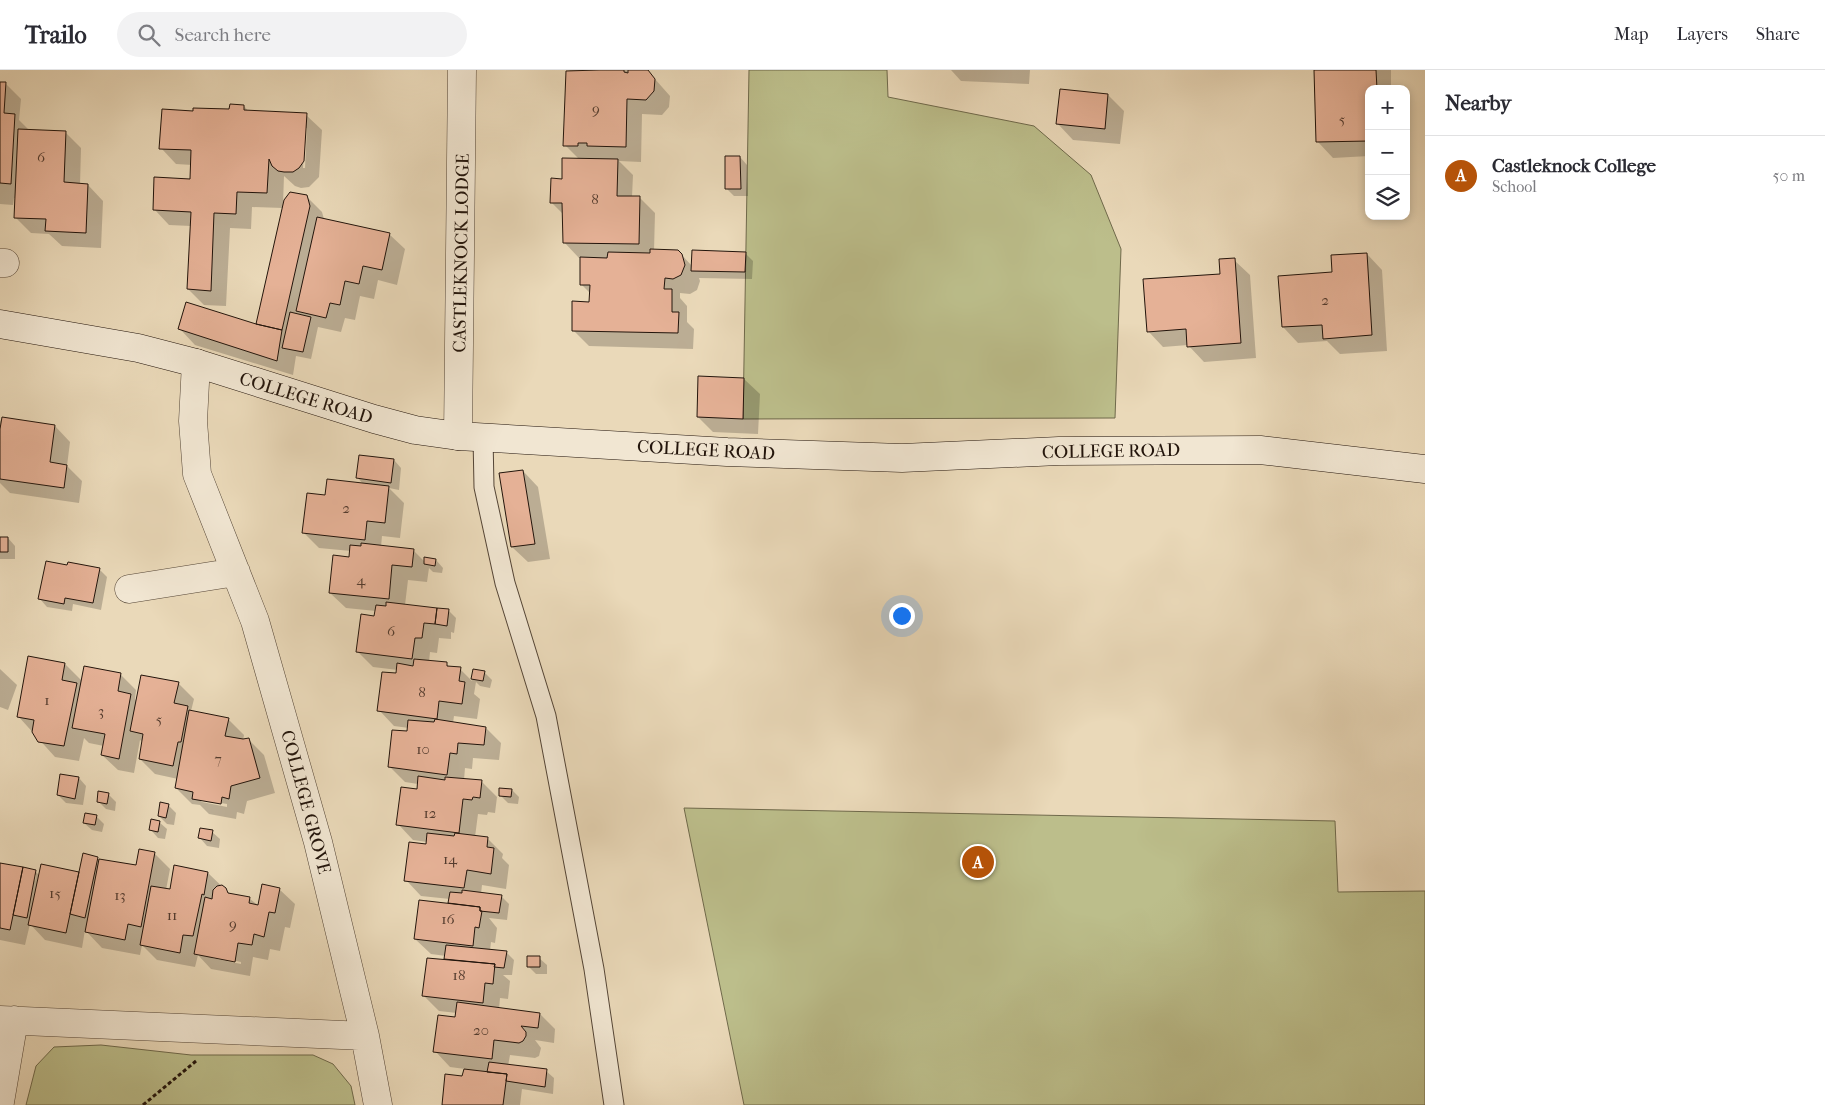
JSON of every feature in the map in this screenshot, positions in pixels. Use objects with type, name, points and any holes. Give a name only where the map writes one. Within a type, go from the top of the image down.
[{"type":"street","name":"CASTLEKNOCK LODGE","points":[[462,70],[471,436]]},
{"type":"street","name":"COLLEGE ROAD","points":[[0,324],[138,348],[196,363],[415,430],[471,436],[727,452],[902,458],[1059,451],[1260,450],[1425,470]]},
{"type":"street","name":"COLLEGE GROVE","points":[[196,363],[193,421],[197,474],[255,621],[318,842],[365,1036],[378,1105]]},
{"type":"street","points":[[129,589],[236,572]]},
{"type":"street","points":[[0,1102],[7,1020],[365,1036]]},
{"type":"lane","points":[[471,436],[505,583],[546,716],[594,969],[614,1105]]},
{"type":"path","points":[[143,1105],[198,1060]]},
{"type":"green space","points":[[749,70],[887,70],[888,97],[1034,126],[1091,175],[1121,249],[1115,418],[743,419]]},
{"type":"green space","points":[[684,808],[1335,821],[1338,892],[1425,891],[1425,1105],[744,1105]]},
{"type":"green space","points":[[101,1045],[191,1055],[313,1055],[333,1064],[351,1086],[355,1105],[26,1105],[36,1066],[54,1047]]},
{"type":"building","points":[[624,70],[624,72],[628,73],[628,70],[648,70],[655,79],[654,91],[646,100],[627,99],[626,147],[587,146],[587,143],[578,143],[578,146],[563,146],[566,71]]},
{"type":"building","points":[[1314,70],[1376,70],[1377,85],[1365,85],[1365,141],[1316,142]]},
{"type":"building","points":[[0,82],[6,82],[4,113],[15,114],[11,184],[0,183]]},
{"type":"building","points":[[1060,89],[1108,94],[1105,129],[1056,124]]},
{"type":"building","points":[[230,104],[244,105],[244,110],[307,113],[304,161],[293,172],[284,172],[278,171],[272,166],[269,159],[267,193],[237,192],[236,214],[214,213],[211,291],[187,289],[191,212],[153,210],[154,177],[190,179],[191,150],[159,149],[162,109],[193,111],[193,108],[229,109]]},
{"type":"building","points":[[18,129],[66,131],[64,182],[88,184],[86,233],[45,231],[46,219],[14,218]]},
{"type":"building","points":[[725,156],[740,156],[741,189],[725,189]]},
{"type":"building","points":[[562,158],[618,159],[617,196],[640,196],[639,244],[563,243],[562,203],[550,203],[551,178],[562,179]]},
{"type":"building","points":[[290,192],[307,195],[310,206],[282,330],[256,324],[284,200]]},
{"type":"building","points":[[317,217],[390,233],[382,270],[363,266],[359,284],[345,281],[340,305],[330,303],[326,318],[296,311]]},
{"type":"building","points":[[650,249],[678,250],[682,254],[685,265],[681,275],[673,279],[665,278],[664,289],[672,289],[672,312],[679,312],[678,333],[572,331],[572,301],[589,302],[590,285],[580,285],[580,257],[607,258],[608,252],[650,253]]},
{"type":"building","points":[[692,250],[746,252],[745,272],[691,271]]},
{"type":"building","points":[[1367,253],[1372,335],[1323,339],[1322,325],[1282,327],[1278,276],[1332,272],[1331,255]]},
{"type":"building","points":[[1235,258],[1241,343],[1187,347],[1186,329],[1147,332],[1143,279],[1220,274],[1219,259]]},
{"type":"building","points":[[186,302],[256,324],[282,330],[277,361],[178,329]]},
{"type":"building","points":[[290,312],[311,317],[303,352],[282,348]]},
{"type":"building","points":[[698,376],[744,378],[743,419],[697,417]]},
{"type":"building","points":[[2,417],[55,425],[50,462],[67,465],[64,488],[0,479],[0,429]]},
{"type":"building","points":[[359,455],[394,459],[391,483],[356,478]]},
{"type":"building","points":[[523,470],[535,544],[511,547],[499,473]]},
{"type":"building","points":[[327,479],[389,486],[385,523],[367,521],[365,540],[302,533],[307,493],[325,495]]},
{"type":"building","points":[[0,537],[8,537],[8,552],[0,552]]},
{"type":"building","points":[[361,543],[414,549],[412,567],[392,565],[389,599],[329,593],[333,555],[349,557],[350,545],[361,546]]},
{"type":"building","points":[[424,557],[436,559],[435,566],[424,564]]},
{"type":"building","points":[[46,561],[67,565],[68,562],[100,568],[93,603],[65,598],[64,604],[38,599]]},
{"type":"building","points":[[386,602],[437,608],[435,624],[424,623],[422,638],[415,638],[412,659],[356,652],[361,614],[374,616],[376,605],[386,606]]},
{"type":"building","points":[[437,608],[449,609],[447,626],[435,624]]},
{"type":"building","points":[[28,656],[65,663],[62,680],[77,683],[64,746],[38,742],[32,732],[34,720],[17,717]]},
{"type":"building","points":[[414,659],[447,662],[447,666],[461,667],[459,681],[465,682],[462,704],[439,701],[437,719],[377,711],[382,672],[396,673],[397,663],[413,666]]},
{"type":"building","points":[[84,666],[121,673],[118,691],[131,694],[119,759],[101,755],[105,734],[72,728]]},
{"type":"building","points":[[473,669],[485,671],[483,681],[471,679]]},
{"type":"building","points":[[141,675],[179,682],[174,703],[188,706],[181,742],[178,742],[173,766],[139,759],[143,734],[130,731]]},
{"type":"building","points":[[189,710],[229,718],[225,736],[249,738],[260,778],[231,786],[229,799],[222,797],[221,804],[192,799],[193,792],[175,788]]},
{"type":"building","points":[[435,719],[486,727],[484,745],[458,743],[457,754],[450,753],[447,775],[388,767],[392,730],[407,731],[408,720],[434,722]]},
{"type":"building","points":[[60,774],[79,777],[75,799],[57,795]]},
{"type":"building","points":[[418,776],[445,780],[445,777],[482,780],[480,798],[473,797],[472,800],[463,799],[459,833],[396,825],[401,787],[417,789]]},
{"type":"building","points":[[499,788],[512,789],[511,797],[499,796]]},
{"type":"building","points":[[98,791],[109,793],[107,804],[97,802]]},
{"type":"building","points":[[160,802],[169,804],[166,818],[158,816]]},
{"type":"building","points":[[85,813],[97,815],[95,825],[83,823]]},
{"type":"building","points":[[151,819],[160,821],[158,832],[149,830]]},
{"type":"building","points":[[200,828],[213,830],[211,841],[198,838]]},
{"type":"building","points":[[427,833],[454,836],[455,833],[488,837],[487,847],[494,848],[491,874],[467,870],[464,888],[404,881],[409,842],[426,844]]},
{"type":"building","points":[[139,849],[155,852],[141,927],[128,924],[125,940],[85,932],[99,859],[136,865]]},
{"type":"building","points":[[83,853],[98,857],[85,918],[70,914]]},
{"type":"building","points":[[0,863],[23,867],[10,930],[0,928]]},
{"type":"building","points":[[41,864],[79,872],[66,933],[28,925]]},
{"type":"building","points":[[174,865],[208,872],[193,936],[183,935],[180,953],[140,945],[151,886],[170,889]]},
{"type":"building","points":[[23,867],[36,870],[27,918],[13,915]]},
{"type":"building","points":[[262,884],[280,888],[275,913],[269,912],[264,937],[254,934],[252,945],[238,943],[235,962],[194,954],[205,897],[212,899],[213,890],[217,886],[222,885],[228,893],[250,897],[249,903],[258,905]]},
{"type":"building","points":[[462,890],[502,895],[499,913],[480,911],[480,907],[448,903],[450,892],[462,893]]},
{"type":"building","points":[[419,900],[480,907],[480,911],[482,911],[479,928],[475,927],[473,946],[414,939]]},
{"type":"building","points":[[446,945],[507,951],[504,968],[494,967],[495,964],[444,959]]},
{"type":"building","points":[[527,956],[540,956],[540,967],[527,967]]},
{"type":"building","points":[[427,958],[495,964],[493,984],[485,983],[483,1003],[422,996]]},
{"type":"building","points":[[457,1002],[540,1013],[538,1028],[521,1026],[526,1032],[526,1036],[519,1043],[494,1040],[492,1059],[433,1052],[438,1015],[455,1017]]},
{"type":"building","points":[[489,1062],[547,1069],[545,1087],[506,1081],[507,1074],[487,1072]]},
{"type":"building","points":[[464,1069],[507,1074],[503,1105],[442,1105],[445,1074],[462,1076]]},
{"type":"place","name":"Castleknock College","points":[[978,862]]}]
